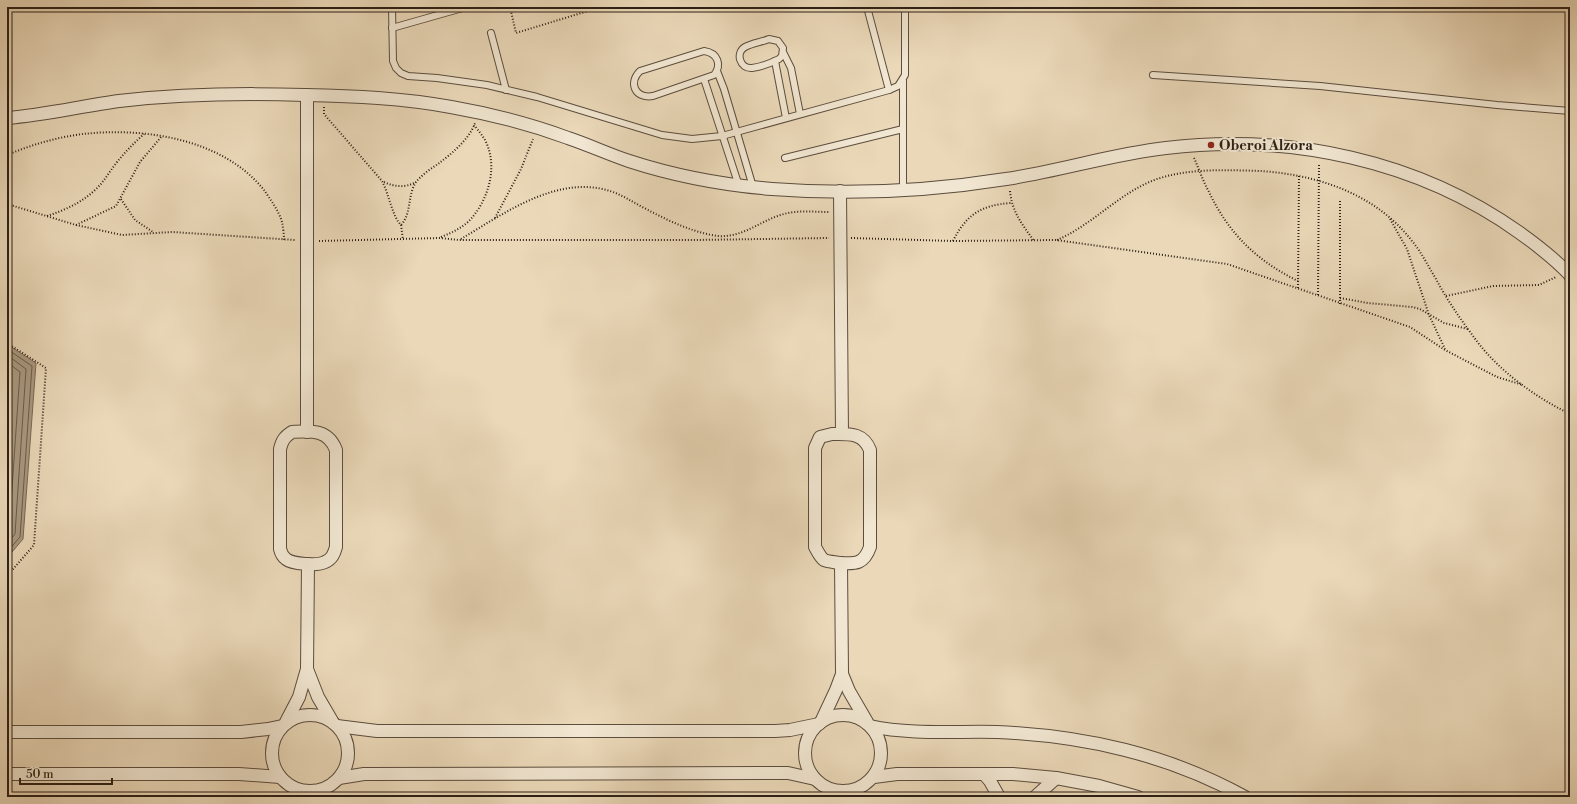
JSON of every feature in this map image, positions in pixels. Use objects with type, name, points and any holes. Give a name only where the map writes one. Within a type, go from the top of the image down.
[{"type":"street","points":[[7,118],[53,112],[82,106],[164,97],[232,93],[324,95],[392,99],[440,105],[478,112],[538,127],[627,161],[692,178],[739,186],[802,191],[941,187],[1008,179],[1123,155],[1167,148],[1222,144],[1255,144],[1320,152],[1358,159],[1397,170],[1441,187],[1503,221],[1536,244],[1568,272]]},
{"type":"street","points":[[307,95],[307,432]]},
{"type":"street","points":[[840,191],[842,434]]},
{"type":"street","points":[[292,432],[322,433],[328,437],[336,450],[336,547],[330,559],[325,563],[308,564],[290,562],[281,554],[280,549],[280,449],[281,442],[292,432]]},
{"type":"street","points":[[826,434],[858,436],[867,444],[870,450],[870,547],[864,558],[853,564],[842,563],[829,562],[823,559],[818,554],[815,547],[815,448],[820,438],[826,434]]},
{"type":"street","points":[[842,563],[842,674],[820,723],[809,736],[805,750],[807,765],[815,779],[824,786],[845,792],[866,784],[874,777],[880,764],[882,750],[878,737],[869,725],[849,691],[842,674]]},
{"type":"street","points":[[294,797],[273,764],[271,751],[274,737],[284,724],[299,697],[307,670],[308,564]]},
{"type":"street","points":[[307,670],[318,697],[345,738],[348,751],[346,765],[322,797]]},
{"type":"street","points":[[7,732],[241,732],[268,729],[284,724],[297,716],[309,714],[322,716],[335,724],[377,731],[775,731],[790,730],[820,723],[832,716],[844,715],[856,717],[869,725],[895,730],[1047,735],[1097,743],[1153,758],[1194,773],[1245,797]]},
{"type":"street","points":[[7,774],[239,774],[284,781],[298,790],[309,791],[320,790],[335,781],[364,774],[788,773],[815,779]]},
{"type":"street","points":[[874,777],[897,774],[1013,774],[1056,778],[1099,786],[1138,797]]},
{"type":"street","points":[[984,774],[990,781],[999,797]]},
{"type":"street","points":[[1035,797],[1056,778]]},
{"type":"lane","points":[[392,7],[393,61],[396,68],[401,73],[408,76],[462,81],[537,97],[662,135],[692,139],[722,136],[889,90],[898,86],[903,81]]},
{"type":"lane","points":[[392,28],[466,7]]},
{"type":"lane","points":[[867,7],[889,90]]},
{"type":"lane","points":[[903,189],[903,81],[906,69],[904,7]]},
{"type":"lane","points":[[491,33],[506,90]]},
{"type":"lane","points":[[783,52],[782,56],[775,61],[752,68],[746,67],[739,59],[739,54],[746,46],[774,39],[781,44],[783,52],[791,68],[800,114]]},
{"type":"lane","points":[[717,71],[714,75],[704,79],[647,97],[637,92],[634,86],[634,80],[640,71],[704,51],[715,55],[718,60],[717,71],[753,187]]},
{"type":"lane","points":[[775,61],[786,118]]},
{"type":"lane","points":[[1153,75],[1320,86],[1570,111]]},
{"type":"lane","points":[[704,79],[739,186]]},
{"type":"lane","points":[[785,158],[903,129]]},
{"type":"path","points":[[510,7],[516,33],[601,7]]},
{"type":"path","points":[[324,95],[324,114],[382,181],[388,192],[393,212],[401,225],[403,240]]},
{"type":"path","points":[[382,181],[396,186],[404,186],[417,182],[457,148],[474,125],[478,112]]},
{"type":"path","points":[[440,238],[454,232],[467,223],[485,198],[490,183],[490,152],[485,140],[474,125]]},
{"type":"path","points":[[495,219],[521,169],[538,127]]},
{"type":"path","points":[[7,155],[43,143],[83,134],[108,132],[144,133],[162,136],[203,147],[240,167],[258,183],[270,198],[282,221],[284,240]]},
{"type":"path","points":[[46,216],[68,209],[95,190],[106,179],[133,143],[144,133]]},
{"type":"path","points":[[76,225],[116,206],[140,162],[162,136]]},
{"type":"path","points":[[1318,295],[1320,152]]},
{"type":"path","points":[[1056,240],[1086,225],[1113,203],[1142,186],[1173,174],[1200,171],[1239,170],[1288,173],[1319,180],[1350,191],[1369,202],[1396,223],[1412,240],[1425,259],[1446,296],[1469,330],[1489,355],[1523,385],[1570,414]]},
{"type":"path","points":[[1200,171],[1218,209],[1241,240],[1267,264],[1298,281]]},
{"type":"path","points":[[1298,288],[1299,175]]},
{"type":"path","points":[[1008,179],[1011,203],[1016,215],[1034,241]]},
{"type":"path","points":[[401,225],[408,214],[410,197],[417,182]]},
{"type":"path","points":[[459,240],[495,219],[540,196],[557,190],[574,187],[591,187],[608,190],[671,221],[704,233],[719,236],[734,235],[748,230],[775,216],[794,212],[840,213]]},
{"type":"path","points":[[121,199],[134,220],[154,232]]},
{"type":"path","points":[[1340,199],[1340,304]]},
{"type":"path","points":[[953,241],[960,228],[970,217],[982,209],[996,204],[1011,203]]},
{"type":"path","points":[[7,204],[76,225],[122,235],[172,232],[306,241],[440,238],[459,240],[695,240],[841,238],[953,241],[1056,240],[1227,264],[1410,327],[1445,350],[1497,377],[1523,385]]},
{"type":"path","points":[[1388,217],[1407,249],[1429,315],[1445,350]]},
{"type":"path","points":[[1446,296],[1493,286],[1539,285],[1568,272]]},
{"type":"path","points":[[1340,298],[1368,303],[1412,307],[1444,323],[1469,330]]},
{"type":"path","points":[[7,343],[46,368],[34,545],[7,576]]},
{"type":"water","points":[[7,344],[36,363],[23,539],[7,558]]},
{"type":"place","name":"Oberoi Alzora","points":[[1211,145]]}]
